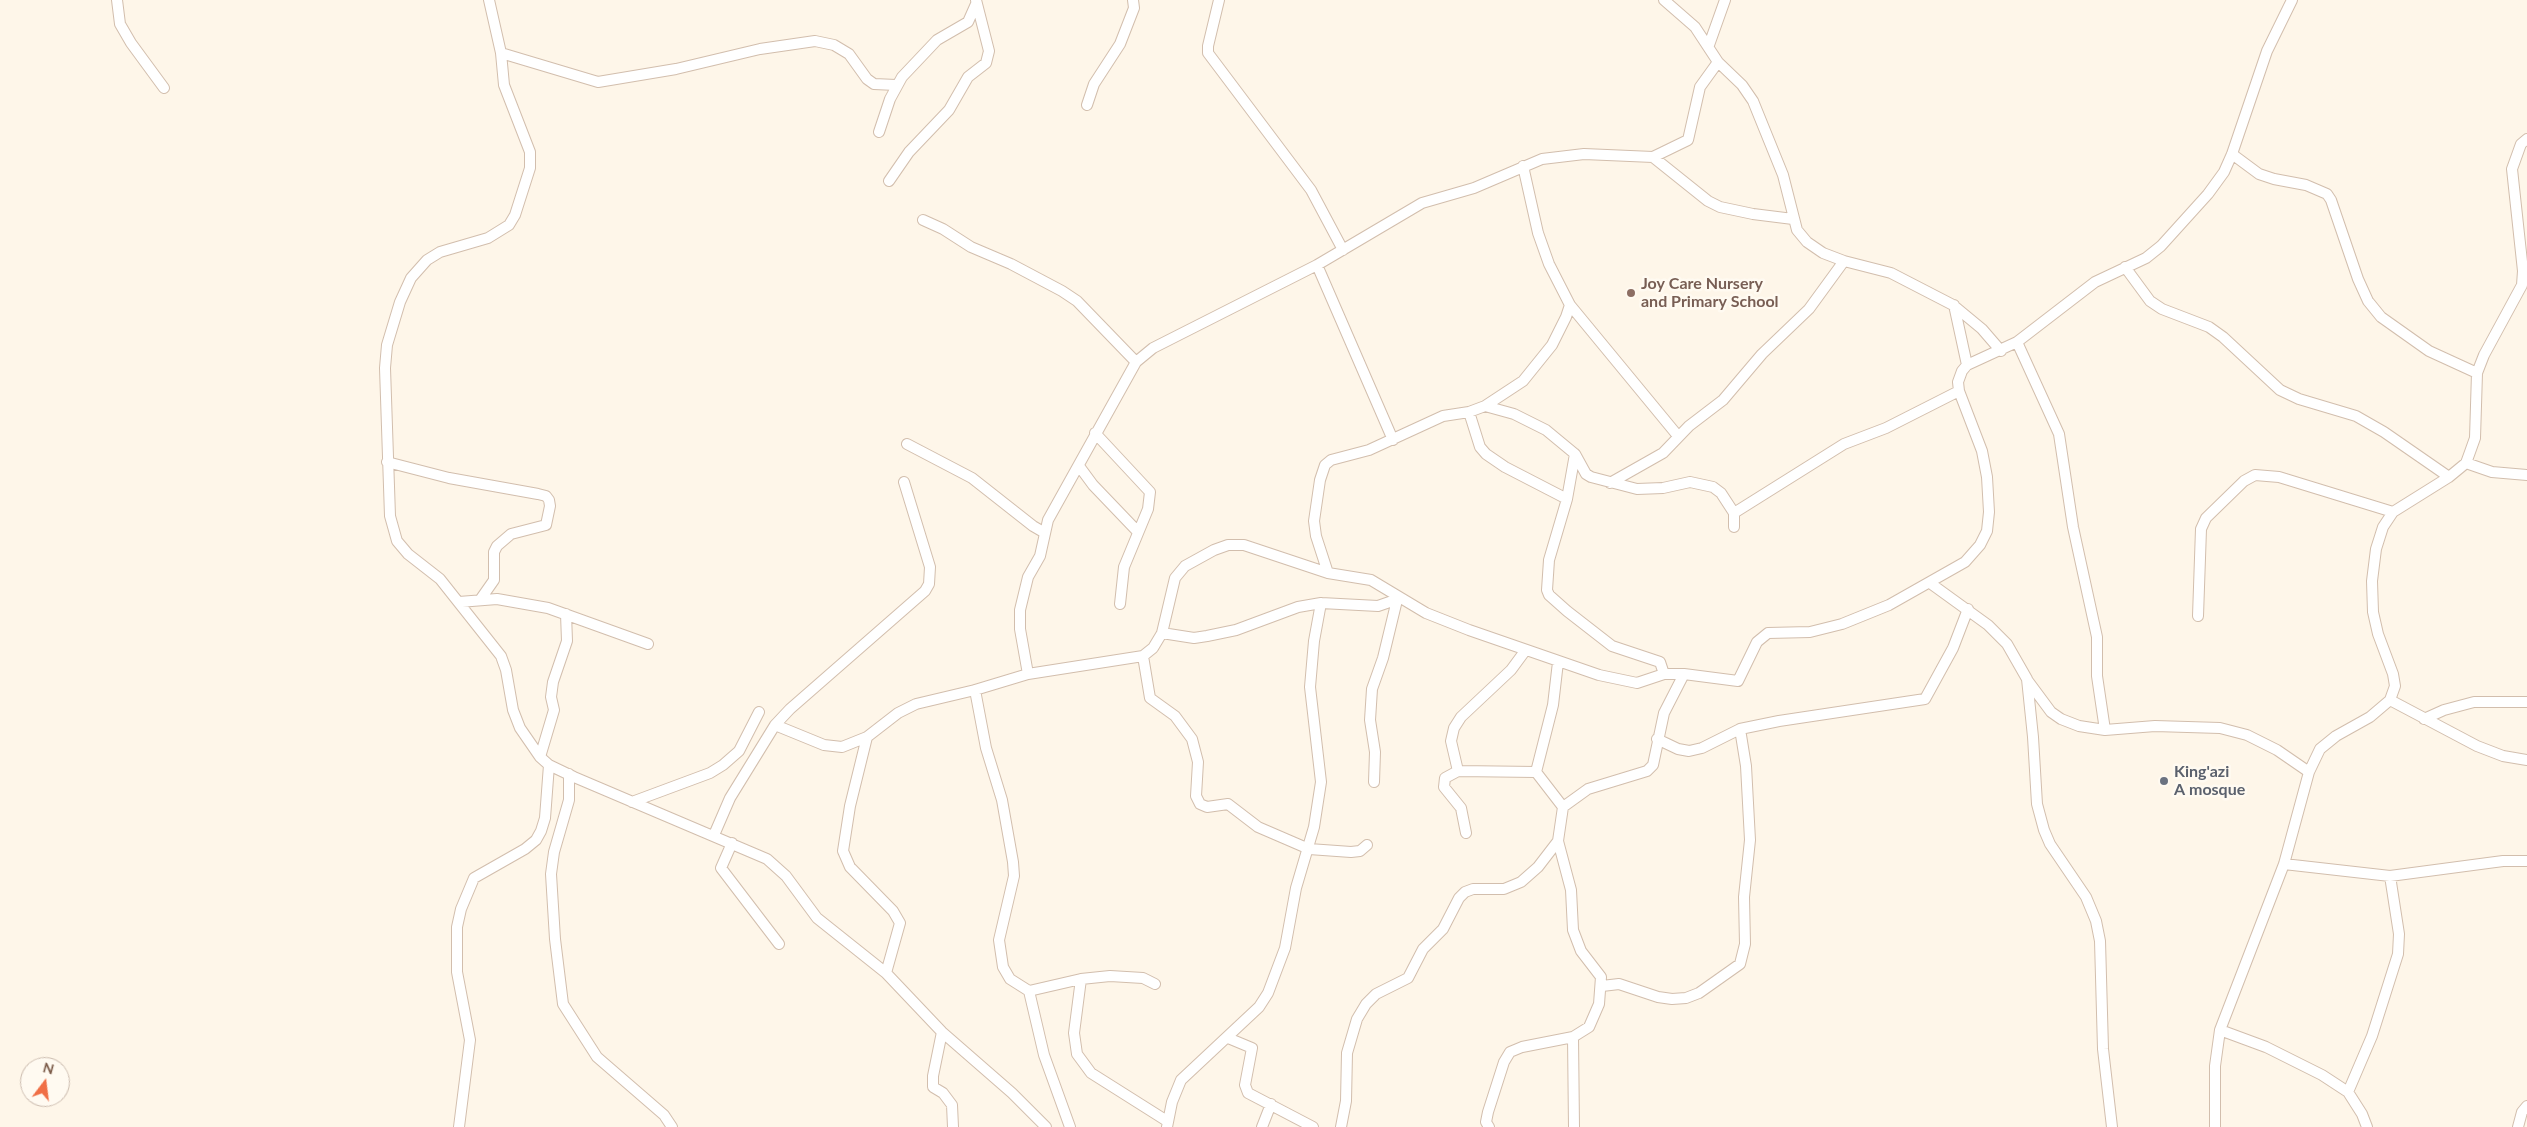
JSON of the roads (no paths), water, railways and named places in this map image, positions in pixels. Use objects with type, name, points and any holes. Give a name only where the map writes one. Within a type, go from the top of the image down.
[{"type":"street","points":[[117,0],[120,24],[131,43],[164,88]]},
{"type":"street","points":[[489,0],[501,52],[504,86],[530,152],[526,184],[515,215],[503,230],[474,242],[440,252],[427,260],[408,286],[400,302],[387,344],[387,462],[390,516],[397,541],[408,554],[440,579],[501,656],[506,670],[513,710],[529,744],[540,757],[549,765],[569,774],[767,859],[786,876],[817,918],[886,973],[942,1032],[1012,1093],[1046,1127]]},
{"type":"street","points":[[1087,105],[1094,84],[1120,44],[1134,8],[1133,0]]},
{"type":"street","points":[[1219,0],[1208,46],[1208,54],[1311,190],[1342,250]]},
{"type":"street","points":[[1664,0],[1686,16],[1709,45],[1718,62],[1742,85],[1760,116],[1783,176],[1797,230],[1807,242],[1844,261],[1891,273],[1953,305],[1982,329],[2001,351]]},
{"type":"street","points":[[1709,45],[1725,0]]},
{"type":"street","points":[[775,725],[824,745],[842,747],[868,737],[898,713],[916,704],[975,690],[1028,674],[1143,656],[1153,648],[1162,633],[1175,578],[1185,566],[1214,550],[1228,545],[1244,545],[1328,573],[1371,580],[1399,599],[1434,616],[1525,651],[1599,675],[1637,683],[1664,674],[1684,674],[1738,681],[1757,642],[1768,633],[1810,632],[1842,624],[1889,605],[1965,562],[1980,545],[1987,531],[1989,512],[1987,477],[1982,451],[1959,391],[1958,382],[1962,370],[1967,365],[2017,342],[2089,287],[2146,258],[2162,246],[2208,194],[2224,172],[2232,154],[2267,51],[2292,0]]},
{"type":"street","points":[[879,132],[896,85],[937,40],[968,22],[976,2]]},
{"type":"street","points":[[889,181],[909,152],[949,110],[968,77],[986,63],[989,52],[976,2]]},
{"type":"street","points":[[501,52],[598,82],[676,69],[760,48],[815,41],[834,46],[849,54],[867,79],[874,84],[896,85]]},
{"type":"street","points":[[1028,674],[1020,628],[1020,610],[1028,577],[1040,556],[1048,520],[1136,362],[1153,348],[1171,337],[1244,303],[1317,265],[1422,203],[1474,188],[1542,159],[1584,154],[1653,157],[1688,140],[1700,88],[1718,62]]},
{"type":"street","points":[[2215,1127],[2215,1066],[2220,1030],[2284,864],[2309,772],[2320,749],[2336,736],[2370,717],[2390,700],[2395,686],[2393,674],[2372,612],[2372,580],[2379,538],[2393,512],[2449,477],[2466,463],[2475,438],[2477,373],[2484,354],[2522,285],[2523,271],[2512,170],[2521,144],[2527,139]]},
{"type":"street","points":[[2232,154],[2259,174],[2306,185],[2327,194],[2331,200],[2358,279],[2368,301],[2381,317],[2429,351],[2477,373]]},
{"type":"street","points":[[1653,157],[1708,201],[1720,207],[1753,214],[1793,219]]},
{"type":"street","points":[[1523,166],[1541,241],[1549,264],[1570,305],[1678,436]]},
{"type":"street","points":[[923,220],[943,229],[971,247],[1011,264],[1077,301],[1136,362]]},
{"type":"street","points":[[1610,483],[1663,454],[1678,436],[1723,400],[1762,354],[1809,309],[1844,261]]},
{"type":"street","points":[[1317,265],[1393,440]]},
{"type":"street","points":[[2125,268],[2150,301],[2162,309],[2209,327],[2223,337],[2280,390],[2299,399],[2356,416],[2384,432],[2449,477]]},
{"type":"street","points":[[1328,573],[1316,536],[1314,520],[1320,480],[1325,465],[1331,460],[1369,450],[1443,416],[1469,412],[1485,406],[1523,381],[1537,365],[1552,345],[1570,305]]},
{"type":"street","points":[[1953,305],[1961,331],[1967,365]]},
{"type":"street","points":[[2017,342],[2059,434],[2073,528],[2097,637],[2099,694],[2105,730]]},
{"type":"street","points":[[1734,513],[1844,444],[1886,428],[1959,391]]},
{"type":"street","points":[[1485,406],[1527,419],[1546,430],[1575,454],[1586,474],[1610,483],[1653,489],[1690,482],[1703,484],[1721,493],[1734,513],[1734,527]]},
{"type":"street","points":[[1469,412],[1480,447],[1486,454],[1505,468],[1567,500]]},
{"type":"street","points":[[1095,433],[1150,492],[1148,509],[1124,567],[1120,604]]},
{"type":"street","points":[[907,444],[972,478],[1027,522],[1045,532]]},
{"type":"street","points":[[1575,454],[1567,500],[1549,560],[1546,582],[1549,596],[1612,646],[1660,662],[1664,674]]},
{"type":"street","points":[[387,462],[449,478],[538,494],[549,500],[550,506],[546,525],[511,534],[497,546],[494,552],[494,580],[480,600]]},
{"type":"street","points":[[2466,463],[2492,472],[2527,475]]},
{"type":"street","points":[[1079,466],[1093,485],[1138,532]]},
{"type":"street","points":[[2198,616],[2201,529],[2206,518],[2244,481],[2255,475],[2279,477],[2393,512]]},
{"type":"street","points":[[714,835],[730,798],[775,725],[925,591],[929,584],[930,567],[904,482]]},
{"type":"street","points":[[1930,583],[1968,609],[2007,644],[2026,679],[2051,712],[2061,719],[2079,726],[2105,730],[2156,726],[2220,728],[2247,735],[2270,746],[2309,772]]},
{"type":"street","points":[[1162,633],[1194,638],[1236,630],[1298,606],[1321,603],[1361,607],[1378,606],[1399,599]]},
{"type":"street","points":[[1374,782],[1375,758],[1370,720],[1372,689],[1383,658],[1399,599]]},
{"type":"street","points":[[459,602],[480,600],[522,602],[566,614],[648,644]]},
{"type":"street","points":[[1081,979],[1074,1034],[1078,1054],[1091,1073],[1167,1124],[1176,1090],[1181,1080],[1259,1007],[1268,993],[1285,948],[1296,888],[1309,849],[1321,782],[1310,687],[1314,641],[1321,603]]},
{"type":"street","points":[[1657,739],[1678,749],[1689,750],[1702,748],[1740,729],[1779,721],[1925,699],[1953,648],[1968,609]]},
{"type":"street","points":[[540,757],[554,710],[551,697],[553,682],[567,641],[566,614]]},
{"type":"street","points":[[1458,772],[1451,741],[1454,728],[1461,717],[1511,670],[1525,651]]},
{"type":"street","points":[[1143,656],[1150,698],[1175,716],[1192,739],[1198,762],[1196,796],[1200,804],[1207,808],[1228,804],[1258,827],[1309,849],[1351,852],[1360,850],[1367,845]]},
{"type":"street","points":[[1536,772],[1553,705],[1558,662]]},
{"type":"street","points":[[1489,1127],[1486,1122],[1488,1112],[1504,1062],[1510,1052],[1522,1047],[1573,1037],[1589,1027],[1594,1019],[1602,986],[1601,976],[1581,951],[1573,930],[1571,890],[1558,841],[1560,816],[1563,807],[1588,789],[1646,771],[1653,765],[1664,713],[1684,674]]},
{"type":"street","points":[[2026,679],[2034,737],[2037,804],[2044,830],[2050,844],[2086,897],[2096,921],[2100,941],[2102,1049],[2112,1127]]},
{"type":"street","points":[[975,690],[986,748],[1002,800],[1013,862],[1014,876],[999,940],[1003,967],[1010,979],[1029,991],[1044,1055],[1070,1127]]},
{"type":"street","points":[[2390,700],[2477,746],[2503,756],[2527,760]]},
{"type":"street","points":[[2424,719],[2444,710],[2474,702],[2527,702]]},
{"type":"street","points":[[632,802],[710,773],[723,765],[739,750],[760,712]]},
{"type":"street","points":[[1602,986],[1619,984],[1658,997],[1686,998],[1698,993],[1740,964],[1745,944],[1744,897],[1750,840],[1746,766],[1740,729]]},
{"type":"street","points":[[868,737],[850,806],[843,851],[850,867],[893,911],[900,923],[886,973]]},
{"type":"street","points":[[459,1127],[470,1040],[457,972],[457,927],[462,908],[474,878],[525,849],[539,835],[545,818],[549,765]]},
{"type":"street","points":[[1466,833],[1461,808],[1444,787],[1444,778],[1458,772],[1536,772]]},
{"type":"street","points":[[1536,772],[1563,807]]},
{"type":"street","points":[[569,774],[569,800],[554,852],[551,874],[555,939],[563,1004],[597,1057],[664,1115],[672,1127]]},
{"type":"street","points":[[1341,1127],[1346,1101],[1346,1052],[1357,1019],[1366,1004],[1376,994],[1408,978],[1423,949],[1443,930],[1459,898],[1465,892],[1473,889],[1504,889],[1521,882],[1538,867],[1558,841]]},
{"type":"street","points":[[732,843],[721,868],[778,944]]},
{"type":"street","points":[[2284,864],[2390,876],[2503,860],[2527,861]]},
{"type":"street","points":[[2348,1092],[2372,1036],[2398,954],[2399,934],[2390,876]]},
{"type":"street","points":[[1029,991],[1081,979],[1128,976],[1143,978],[1155,984]]},
{"type":"street","points":[[2220,1030],[2266,1047],[2300,1063],[2348,1092],[2362,1114],[2367,1127]]},
{"type":"street","points":[[942,1032],[933,1076],[933,1087],[943,1093],[952,1105],[953,1127]]},
{"type":"street","points":[[1573,1037],[1574,1127]]},
{"type":"street","points":[[1228,1038],[1252,1048],[1245,1089],[1313,1127]]},
{"type":"street","points":[[1262,1127],[1270,1104]]},
{"type":"street","points":[[2518,1127],[2522,1112],[2527,1106]]},
{"type":"place","name":"Joy Care Nursery and Primary School","points":[[1631,293]]},
{"type":"place","name":"King'azi A mosque","points":[[2164,781]]}]
